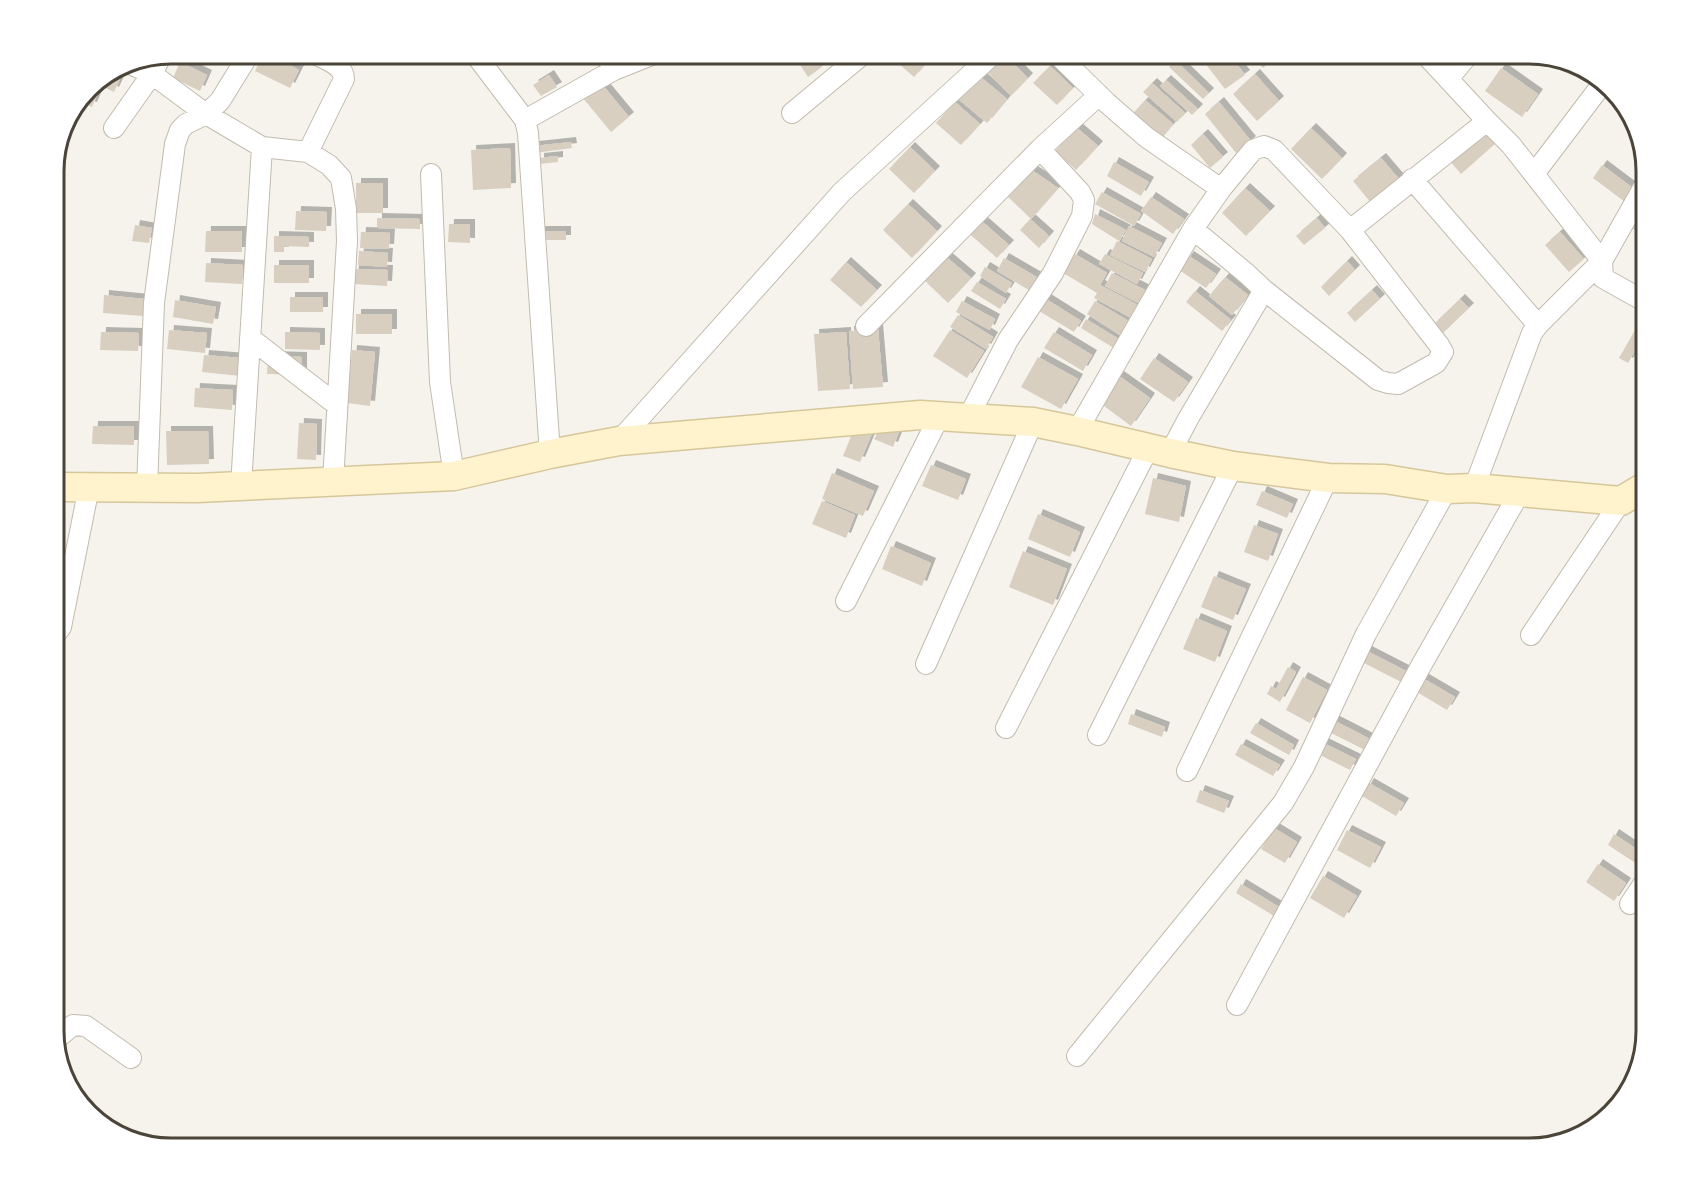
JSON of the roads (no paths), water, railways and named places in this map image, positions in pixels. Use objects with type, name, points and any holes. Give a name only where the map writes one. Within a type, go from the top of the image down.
[{"type":"street","points":[[792,113],[850,64]]},
{"type":"street","points":[[619,441],[842,192],[982,64]]},
{"type":"street","points":[[1068,64],[1146,137],[1221,189]]},
{"type":"street","points":[[1434,64],[1511,145],[1534,174],[1602,261],[1603,278],[1636,296]]},
{"type":"street","points":[[1448,79],[1461,64]]},
{"type":"street","points":[[147,488],[154,303],[175,144],[180,130],[186,124],[206,114],[220,101],[242,65]]},
{"type":"street","points":[[308,152],[344,79],[339,67],[335,65]]},
{"type":"street","points":[[483,65],[525,120],[528,133],[550,454]]},
{"type":"street","points":[[525,120],[606,65]]},
{"type":"street","points":[[114,128],[156,66]]},
{"type":"street","points":[[140,69],[206,114],[262,147],[308,152],[329,165],[341,178],[346,209],[347,241],[333,482]]},
{"type":"street","points":[[1534,174],[1597,91]]},
{"type":"street","points":[[866,326],[1040,149],[1099,95]]},
{"type":"street","points":[[1350,230],[1486,121]]},
{"type":"street","points":[[1077,431],[1194,229],[1221,189],[1253,150],[1264,146],[1274,150],[1350,230],[1443,352],[1436,363],[1398,384],[1378,380],[1264,290],[1194,229]]},
{"type":"street","points":[[241,486],[262,147]]},
{"type":"street","points":[[968,418],[1008,340],[1053,273],[1082,216],[1084,200],[1080,192],[1040,149]]},
{"type":"street","points":[[430,174],[440,382],[454,476]]},
{"type":"street","points":[[1412,179],[1538,325]]},
{"type":"street","points":[[1077,1056],[1283,803],[1304,767],[1366,634],[1460,488],[1532,333],[1602,261],[1636,201]]},
{"type":"street","points":[[1006,728],[1159,450],[1264,290]]},
{"type":"street","points":[[250,338],[338,405]]},
{"type":"street","points":[[65,487],[197,488],[454,476],[619,441],[920,415],[1033,422],[1233,466],[1328,478],[1385,479],[1460,488],[1621,501]]},
{"type":"street","points":[[846,601],[939,417]]},
{"type":"street","points":[[926,664],[1033,422]]},
{"type":"street","points":[[1098,735],[1233,466]]},
{"type":"street","points":[[1187,771],[1328,478]]},
{"type":"street","points":[[65,607],[89,487]]},
{"type":"street","points":[[1237,1005],[1422,664],[1520,492]]},
{"type":"street","points":[[1531,635],[1621,501],[1636,492]]},
{"type":"street","points":[[1630,904],[1636,895]]},
{"type":"street","points":[[65,1032],[73,1025],[86,1026],[131,1058]]}]
